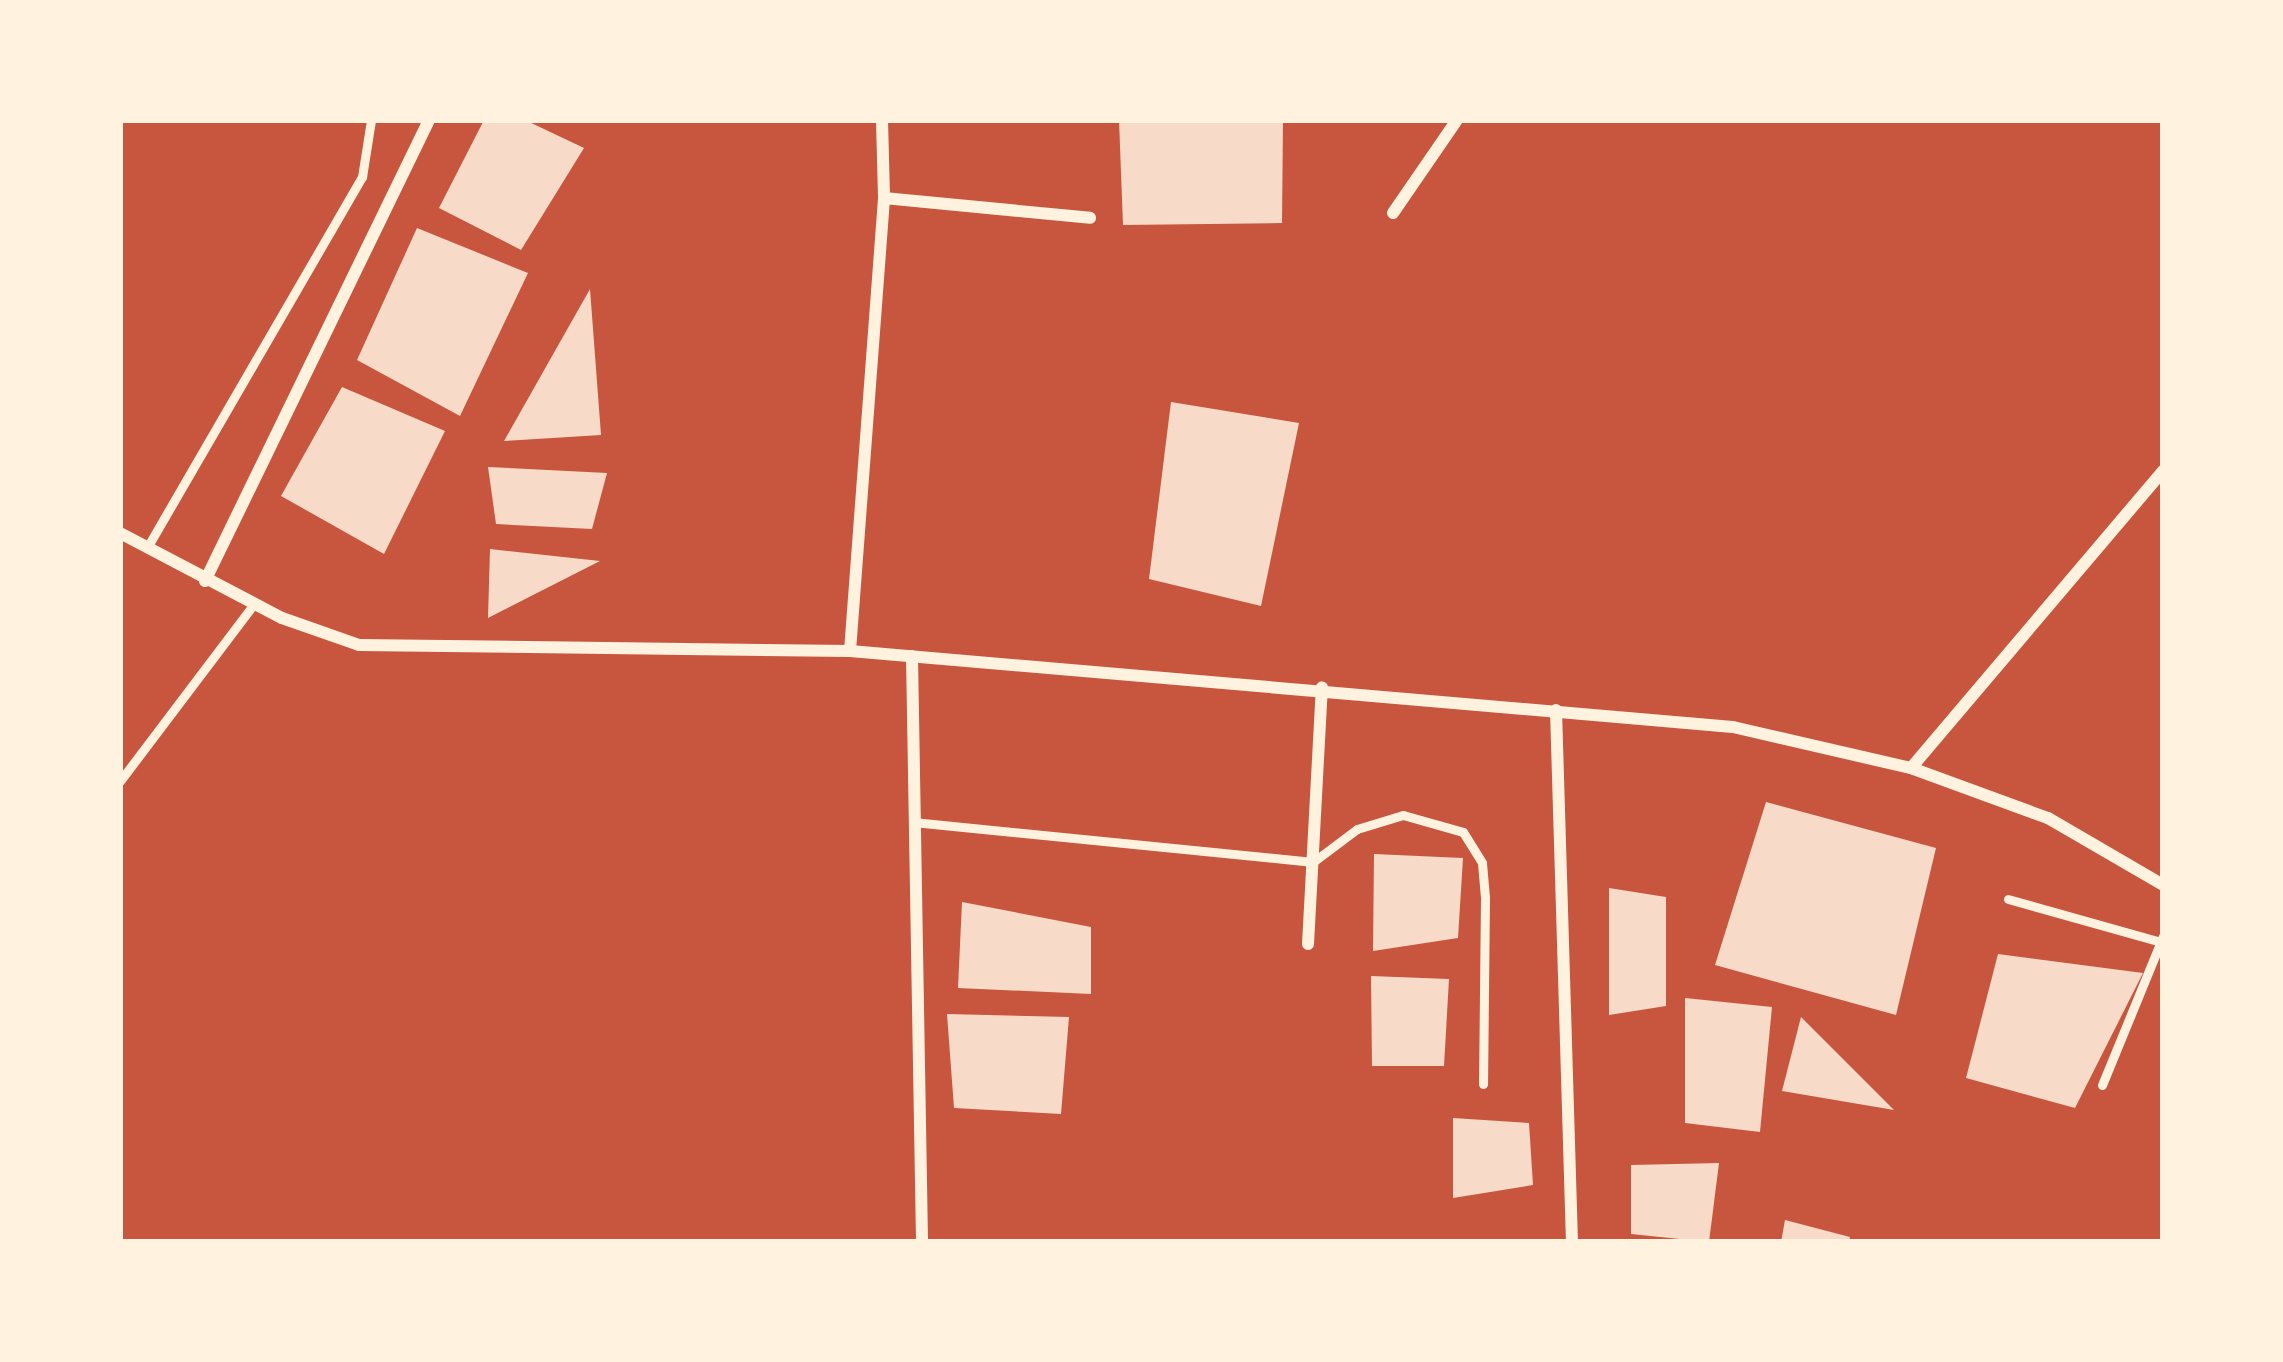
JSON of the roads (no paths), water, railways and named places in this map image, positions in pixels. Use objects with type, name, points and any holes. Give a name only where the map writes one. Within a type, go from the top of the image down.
[{"type":"street","points":[[205,581],[429,120]]},
{"type":"street","points":[[850,651],[884,198],[882,120]]},
{"type":"street","points":[[1393,213],[1457,120]]},
{"type":"street","points":[[884,198],[1090,218]]},
{"type":"street","points":[[1911,768],[2163,471]]},
{"type":"street","points":[[120,533],[254,604],[358,644],[850,651],[1322,687],[1733,727],[1911,768],[2048,818],[2163,886]]},
{"type":"street","points":[[913,656],[922,1242]]},
{"type":"street","points":[[1308,944],[1322,687]]},
{"type":"street","points":[[1556,710],[1572,1242]]},
{"type":"lane","points":[[148,546],[362,177],[371,120]]},
{"type":"lane","points":[[120,782],[254,604]]},
{"type":"lane","points":[[913,822],[1313,862],[1357,829],[1403,814],[1463,832],[1482,863],[1486,897],[1483,1084]]},
{"type":"lane","points":[[2008,899],[2162,939],[2102,1085]]}]
